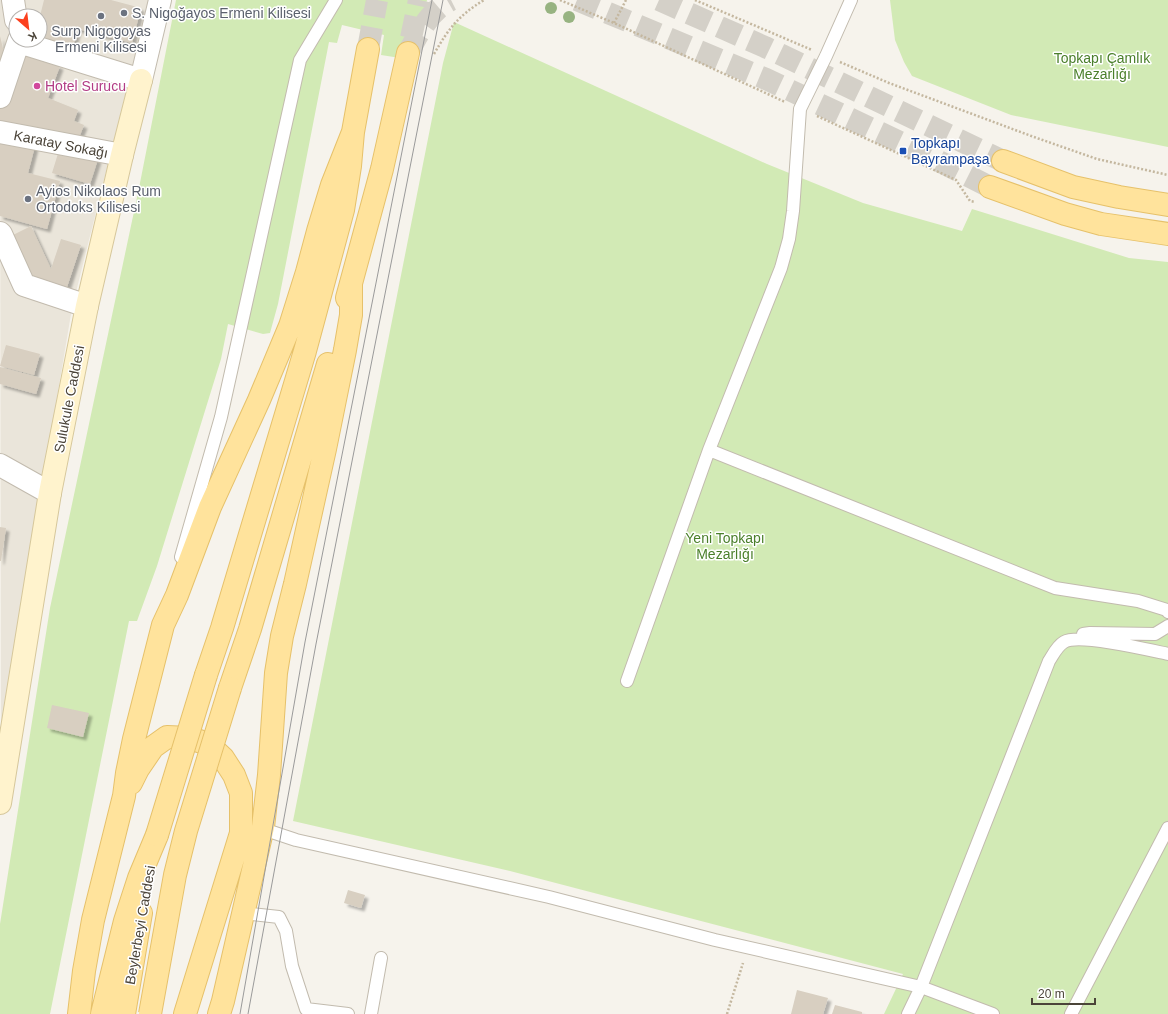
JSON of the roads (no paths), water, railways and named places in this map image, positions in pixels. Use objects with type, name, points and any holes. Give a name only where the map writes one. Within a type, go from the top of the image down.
[{"type":"main road","points":[[102,1014],[125,921],[139,878],[157,835],[222,628],[318,305],[343,210],[350,166],[353,132],[368,49]]},
{"type":"main road","points":[[150,1014],[175,875],[186,831],[230,688],[250,629],[317,404],[382,169],[408,53]]},
{"type":"main road","points":[[79,1014],[84,971],[93,920],[124,796],[133,746],[163,625],[177,595],[210,507],[259,400],[290,326],[332,185],[353,132]]},
{"type":"main road","points":[[1003,161],[1073,187],[1168,205]]},
{"type":"main road","points":[[984,195],[1101,224],[1168,234]]},
{"type":"main road","points":[[222,1010],[260,837],[269,774],[276,673],[281,643],[325,449],[345,350],[351,315],[351,283]]},
{"type":"main road","points":[[124,796],[138,769],[153,747],[167,737],[190,738],[208,744],[223,758],[234,775],[241,793],[241,833],[229,876],[185,1014]]},
{"type":"main road","name":"Beylerbeyi Caddesi","points":[[124,1014],[146,884],[157,835]]},
{"type":"street","name":"Sulukule Caddesi","points":[[0,803],[6,721],[87,306],[160,0]]},
{"type":"street","points":[[0,97],[17,48]]},
{"type":"street","points":[[41,48],[141,80]]},
{"type":"street","name":"Karatay Sokağı","points":[[0,132],[122,155]]},
{"type":"street","points":[[0,234],[2,234],[24,285],[87,306]]},
{"type":"street","points":[[0,465],[50,493]]},
{"type":"lane","points":[[163,625],[221,416],[300,60],[336,0]]},
{"type":"lane","points":[[627,681],[709,450],[781,268],[789,239],[793,211],[800,109],[851,0]]},
{"type":"lane","points":[[709,450],[1055,588],[1138,601],[1168,612]]},
{"type":"lane","points":[[1071,640],[1076,635],[1090,633],[1155,634],[1168,626]]},
{"type":"lane","points":[[908,1014],[921,987],[1048,661],[1057,648],[1064,642],[1071,640],[1104,641],[1168,654]]},
{"type":"lane","points":[[1071,1014],[1168,828]]},
{"type":"lane","points":[[260,837],[269,831],[296,840],[549,896],[747,947],[921,987],[993,1014]]},
{"type":"lane","points":[[260,837],[269,840],[296,840]]},
{"type":"lane","points":[[243,913],[279,917],[286,931],[292,966],[306,1009],[348,1014]]},
{"type":"lane","points":[[371,1014],[381,958]]},
{"type":"tunnel","points":[[368,49],[377,0]]},
{"type":"tunnel","points":[[411,38],[419,0]]},
{"type":"tunnel","points":[[408,53],[425,23],[437,10],[451,0]]},
{"type":"tunnel","points":[[577,0],[766,79],[919,151],[990,187]]},
{"type":"tunnel","points":[[659,0],[765,47],[1003,161]]},
{"type":"tram line","points":[[240,1014],[305,642],[432,0]]},
{"type":"tram line","points":[[248,1014],[316,644],[443,0]]},
{"type":"place","name":"S. Nigoğayos Ermeni Kilisesi","points":[[124,13]]},
{"type":"place","name":"Surp Nigogoyas Ermeni Kilisesi","points":[[101,16]]},
{"type":"place","name":"Hotel Surucu","points":[[37,86]]},
{"type":"place","name":"Topkapı Bayrampaşa","points":[[903,151]]},
{"type":"place","name":"Ayios Nikolaos Rum Ortodoks Kilisesi","points":[[28,199]]},
{"type":"park label","name":"Topkapı Çamlık Mezarlığı","points":[[1102,66]]},
{"type":"park label","name":"Yeni Topkapı Mezarlığı","points":[[725,546]]}]
